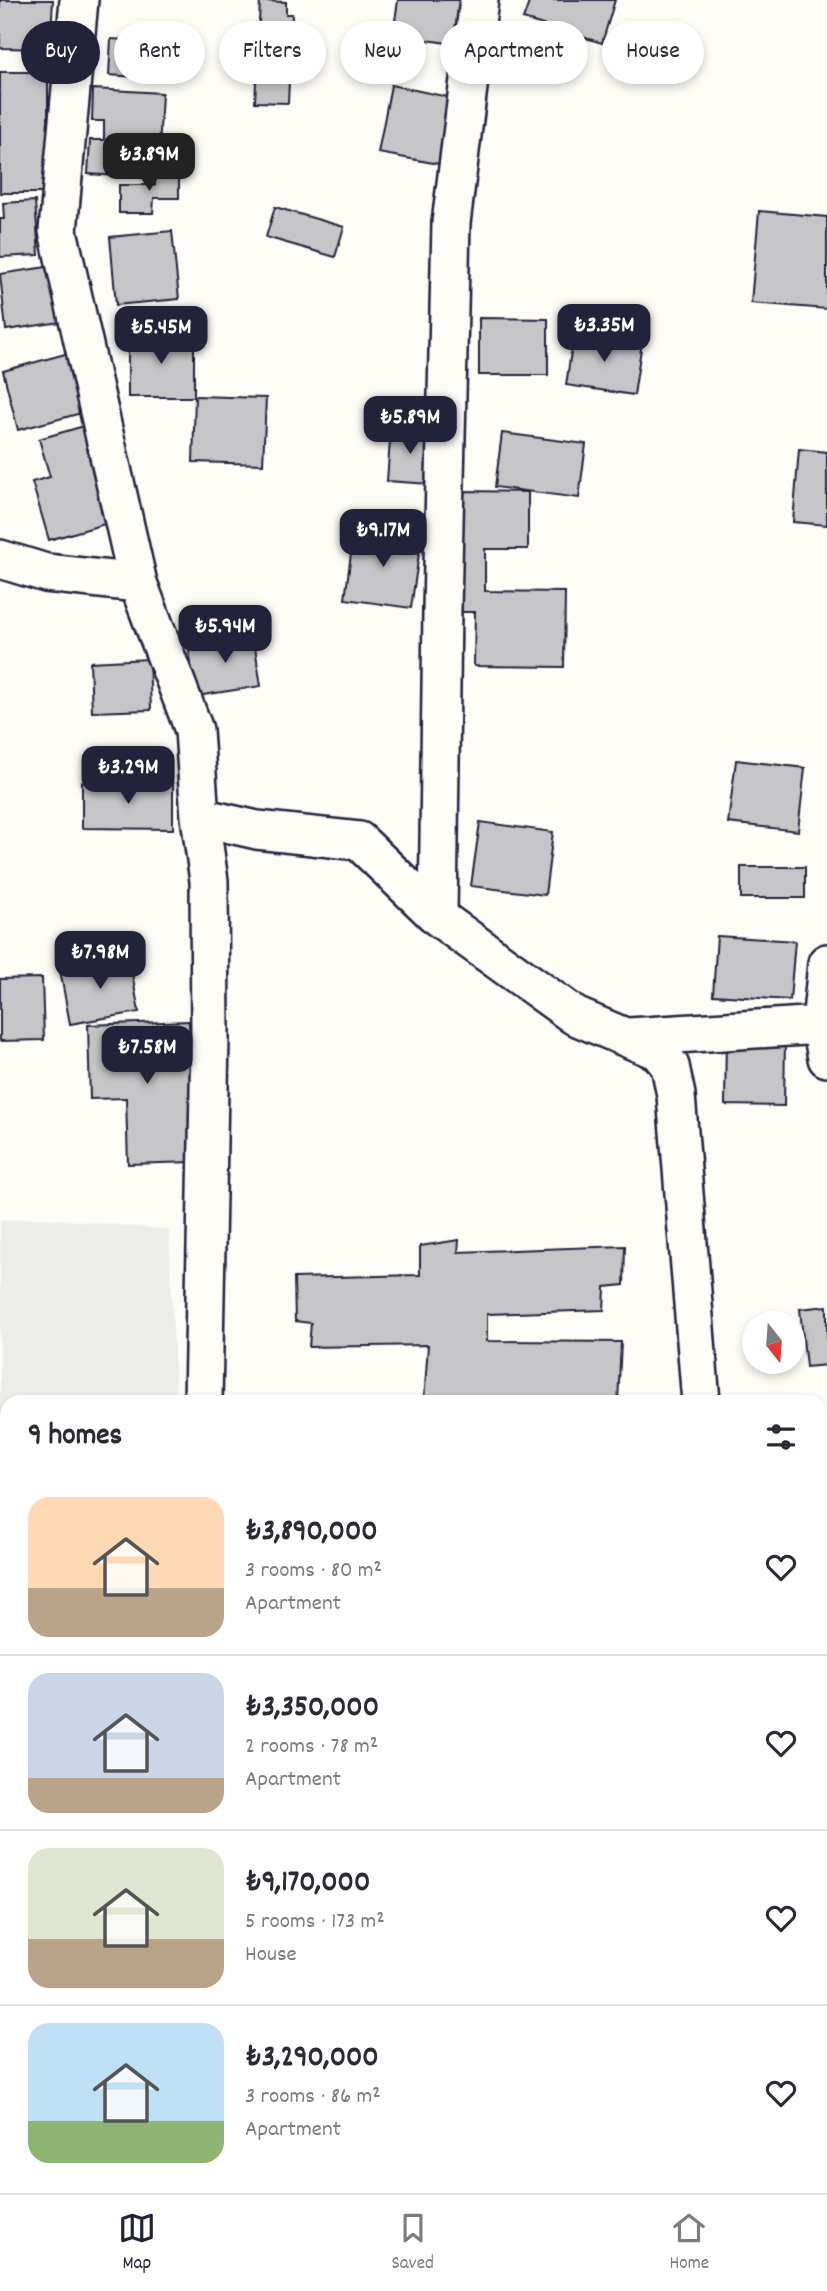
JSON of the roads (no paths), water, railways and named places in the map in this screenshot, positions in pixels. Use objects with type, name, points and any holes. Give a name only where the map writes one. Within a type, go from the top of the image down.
[{"type":"street","points":[[79,0],[58,231],[138,583],[194,730],[209,894],[210,1037],[203,1395]]},
{"type":"street","points":[[439,917],[451,223],[479,0]]},
{"type":"street","points":[[0,559],[46,573],[138,583]]},
{"type":"street","points":[[200,817],[257,830],[359,841],[439,917],[575,1016],[658,1051],[670,1066],[677,1095],[700,1395]]},
{"type":"street","points":[[625,1037],[825,1037],[827,963]]}]
